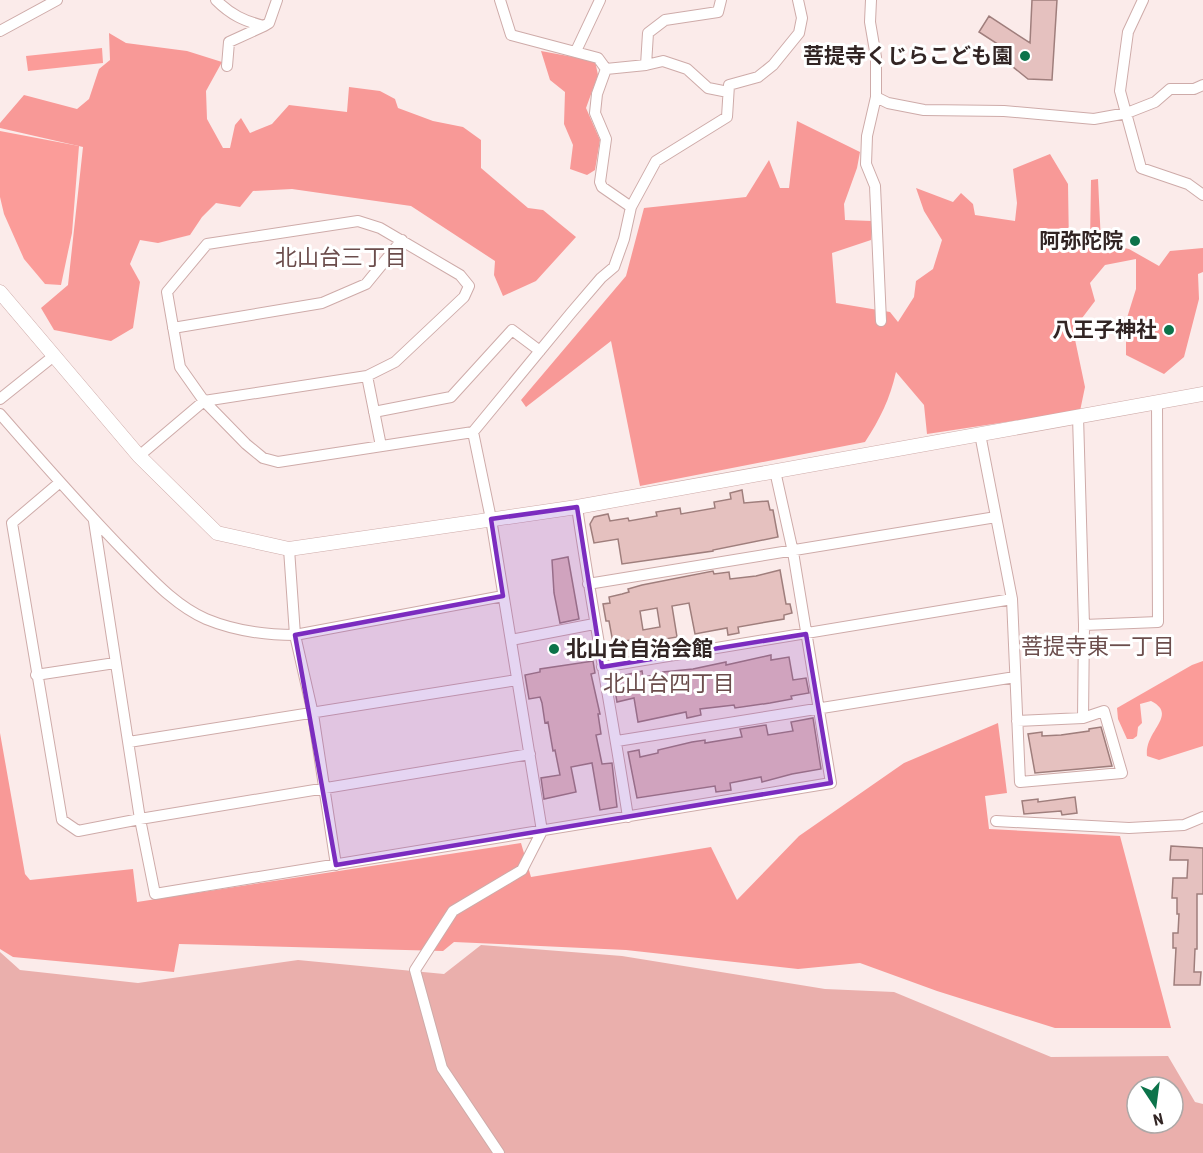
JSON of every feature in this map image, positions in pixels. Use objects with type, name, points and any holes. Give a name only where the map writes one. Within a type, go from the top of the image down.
[{"type":"street","points":[[0,31],[57,0]]},
{"type":"street","points":[[216,0],[228,12],[242,20],[264,26]]},
{"type":"street","points":[[227,66],[229,42],[269,23],[277,0]]},
{"type":"street","points":[[500,0],[511,35],[598,58],[606,69]]},
{"type":"street","points":[[576,51],[600,0]]},
{"type":"street","points":[[646,65],[648,33],[665,20],[718,12],[721,0]]},
{"type":"street","points":[[139,456],[204,401],[367,376],[395,362],[464,297],[469,286],[460,275],[380,228],[358,221],[207,244],[167,292],[180,367],[204,401],[246,444],[263,458],[278,462],[473,432],[601,278],[614,267],[624,239],[631,207],[656,161],[727,117],[729,86],[758,77],[772,65],[799,33],[802,18],[800,5],[808,0]]},
{"type":"street","points":[[871,0],[870,22],[876,57],[876,97],[867,136],[866,164],[876,186],[881,321]]},
{"type":"street","points":[[1143,0],[1128,32],[1120,91],[1141,168],[1188,184],[1203,195]]},
{"type":"street","points":[[606,69],[663,61],[687,69],[708,88],[728,92]]},
{"type":"street","points":[[606,69],[597,94],[595,113],[606,139],[600,182],[602,187],[631,207]]},
{"type":"street","points":[[876,97],[888,103],[924,110],[1004,111],[1094,120],[1127,113],[1155,102],[1170,89],[1194,89],[1203,85]]},
{"type":"street","points":[[173,328],[322,303],[366,284],[402,240]]},
{"type":"street","points":[[0,292],[139,456],[217,533],[289,549],[577,507],[1203,394]]},
{"type":"street","points":[[374,412],[451,397],[512,330],[540,351]]},
{"type":"street","points":[[0,399],[55,355]]},
{"type":"street","points":[[367,376],[381,447]]},
{"type":"street","points":[[1084,625],[1158,622],[1157,402]]},
{"type":"street","points":[[0,414],[59,483],[154,581],[179,603],[205,618],[231,628],[268,635],[296,635],[503,596]]},
{"type":"street","points":[[1078,416],[1084,625],[1083,718]]},
{"type":"street","points":[[473,432],[511,640],[542,831],[522,870],[453,911],[415,970],[442,1068],[499,1153]]},
{"type":"street","points":[[980,434],[1012,599],[1015,677],[1017,721],[1020,782],[1122,773],[1104,711],[1083,718],[1017,721]]},
{"type":"street","points":[[94,520],[140,819],[155,894],[831,783],[820,708],[776,471]]},
{"type":"street","points":[[59,483],[12,523],[62,820],[78,831],[530,754]]},
{"type":"street","points":[[577,507],[594,624],[617,741],[628,817]]},
{"type":"street","points":[[588,584],[996,517]]},
{"type":"street","points":[[289,549],[296,635],[313,714],[336,865]]},
{"type":"street","points":[[602,667],[1012,599]]},
{"type":"street","points":[[511,640],[594,624]]},
{"type":"street","points":[[36,675],[115,663]]},
{"type":"street","points":[[617,741],[1015,677]]},
{"type":"street","points":[[129,742],[517,680]]},
{"type":"street","points":[[996,821],[1129,828],[1184,825],[1203,817]]},
{"type":"highlighted area","points":[[577,507],[602,667],[806,634],[831,783],[336,865],[295,635],[503,596],[491,519]]},
{"type":"shaded area","points":[[109,33],[126,43],[187,51],[222,62],[206,91],[207,119],[223,148],[230,148],[235,125],[241,118],[250,133],[272,124],[289,105],[347,112],[349,87],[380,91],[395,99],[398,108],[433,121],[463,127],[481,140],[481,168],[528,208],[543,210],[576,237],[536,281],[503,296],[494,275],[495,261],[411,206],[292,189],[253,191],[240,207],[216,203],[202,217],[190,235],[158,243],[140,240],[130,264],[140,282],[133,328],[111,341],[54,330],[41,308],[68,285],[83,147],[0,128],[0,123],[24,95],[77,109],[89,99],[99,69],[110,60]]},
{"type":"shaded area","points":[[102,48],[103,63],[28,71],[26,56]]},
{"type":"shaded area","points":[[541,51],[595,61],[598,75],[586,108],[600,140],[595,170],[587,175],[570,169],[573,145],[564,124],[565,92],[550,80]]},
{"type":"shaded area","points":[[797,121],[860,152],[857,168],[844,204],[845,220],[872,221],[871,240],[832,253],[836,303],[890,312],[898,322],[914,297],[916,281],[933,269],[942,240],[924,211],[916,188],[953,202],[961,193],[973,204],[975,215],[1015,221],[1017,203],[1013,169],[1050,154],[1068,184],[1069,248],[1090,243],[1091,180],[1098,179],[1101,243],[1129,249],[1159,266],[1170,251],[1203,248],[1203,272],[1198,274],[1199,299],[1184,357],[1164,374],[1126,355],[1126,321],[1136,289],[1136,259],[1105,265],[1090,283],[1095,301],[1073,330],[1085,387],[1080,411],[927,434],[924,405],[896,372],[884,408],[865,442],[640,486],[611,341],[526,407],[521,400],[626,276],[644,208],[746,197],[769,160],[780,188],[789,188]]},
{"type":"shaded area","points":[[0,131],[79,146],[72,233],[61,285],[45,284],[24,259],[4,214],[0,197]]},
{"type":"shaded area","points":[[1203,661],[1203,746],[1159,760],[1147,756],[1147,747],[1161,718],[1162,712],[1159,706],[1151,701],[1140,704],[1142,723],[1138,727],[1137,736],[1133,739],[1127,739],[1118,719],[1117,708]]},
{"type":"shaded area","points":[[998,723],[1007,793],[985,796],[989,829],[1120,836],[1171,1028],[1055,1028],[937,991],[860,963],[798,969],[626,950],[454,942],[443,951],[179,944],[174,972],[13,957],[0,949],[0,733],[25,874],[30,880],[133,869],[137,902],[521,843],[531,877],[711,847],[737,900],[799,836],[904,763]]},
{"type":"shaded area","points":[[481,945],[622,956],[825,989],[894,992],[1051,1057],[1168,1056],[1179,1075],[1125,1075],[1125,1135],[1185,1135],[1185,1085],[1195,1102],[1203,1104],[1203,1153],[0,1153],[0,952],[20,970],[138,983],[298,960],[444,974]]},
{"type":"building","points":[[1032,0],[1057,0],[1052,80],[1028,79],[1003,59],[1007,50],[979,32],[989,16],[1030,43]]},
{"type":"building","points":[[742,490],[744,503],[768,501],[770,510],[773,510],[778,537],[713,551],[622,564],[618,539],[594,543],[590,524],[594,517],[608,514],[610,521],[628,518],[629,521],[657,516],[656,512],[680,508],[681,514],[715,508],[714,502],[731,499],[730,493]]},
{"type":"building","points":[[568,557],[579,619],[560,623],[554,593],[552,560]]},
{"type":"building","points":[[780,570],[786,604],[790,604],[792,613],[784,615],[784,619],[738,627],[739,633],[728,635],[727,628],[695,634],[689,603],[672,606],[677,637],[659,640],[660,643],[646,646],[646,649],[632,651],[630,640],[613,643],[603,604],[610,603],[609,597],[629,592],[628,589],[642,585],[713,571],[714,574],[729,572],[730,579]],"holes":[[[657,608],[660,627],[643,630],[640,611]]]},
{"type":"building","points":[[771,655],[771,660],[789,657],[793,680],[806,678],[809,693],[770,703],[735,708],[734,705],[700,709],[701,715],[687,718],[686,712],[638,722],[634,698],[617,702],[613,678],[642,671],[643,677],[726,662],[726,665]]},
{"type":"building","points":[[593,661],[595,673],[591,674],[600,714],[598,714],[601,734],[596,735],[602,764],[612,763],[617,807],[600,810],[592,763],[571,767],[576,792],[544,799],[541,778],[560,775],[540,697],[529,699],[525,675],[540,672],[540,669]]},
{"type":"building","points":[[813,718],[821,769],[762,782],[761,777],[730,783],[731,790],[716,792],[715,786],[637,798],[628,752],[639,750],[640,757],[692,742],[705,740],[705,743],[742,737],[740,729],[766,725],[768,735],[793,731],[791,722]]},
{"type":"building","points":[[1101,727],[1112,766],[1035,773],[1028,734],[1042,732],[1042,736],[1061,735]]},
{"type":"building","points":[[1075,797],[1077,813],[1062,815],[1061,811],[1024,814],[1022,801],[1038,799],[1038,802]]},
{"type":"building","points":[[1171,846],[1203,848],[1203,894],[1197,894],[1197,949],[1195,949],[1194,972],[1201,972],[1200,985],[1174,985],[1176,948],[1173,948],[1173,933],[1178,933],[1179,914],[1177,914],[1177,898],[1172,898],[1173,878],[1187,878],[1188,860],[1170,860]]},
{"type":"place","name":"菩提寺くじらこども園","points":[[1025,56]]},
{"type":"place","name":"阿弥陀院","points":[[1135,241]]},
{"type":"place","name":"八王子神社","points":[[1169,330]]},
{"type":"place","name":"北山台自治会館","points":[[554,649]]},
{"type":"district","name":"北山台三丁目","points":[[341,257]]},
{"type":"district","name":"菩提寺東一丁目","points":[[1098,646]]},
{"type":"district","name":"北山台四丁目","points":[[669,683]]}]
